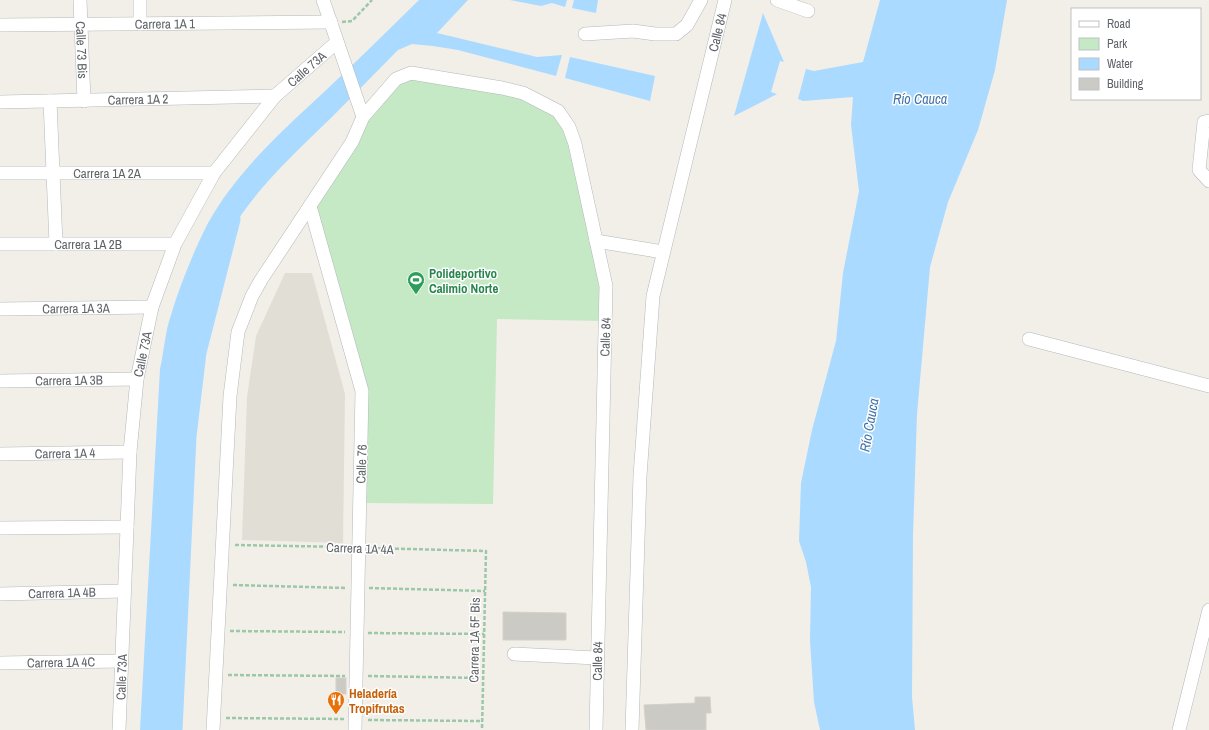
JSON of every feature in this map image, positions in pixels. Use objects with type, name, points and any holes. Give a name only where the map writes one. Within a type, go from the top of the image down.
[{"type":"street","name":"Calle 73 Bis","points":[[80,0],[84,101]]},
{"type":"street","points":[[140,0],[140,24]]},
{"type":"street","name":"Calle 73A","points":[[323,0],[363,117]]},
{"type":"street","points":[[585,34],[633,31],[655,34],[676,34],[688,25],[701,0]]},
{"type":"street","name":"Calle 84","points":[[632,730],[640,476],[652,296],[725,0]]},
{"type":"street","points":[[777,0],[808,11]]},
{"type":"street","name":"Carrera 1A 1","points":[[0,26],[331,22]]},
{"type":"street","name":"Calle 73A","points":[[119,730],[130,452],[137,379],[152,308],[175,244],[214,172],[275,96],[337,42]]},
{"type":"street","name":"Calle 84","points":[[363,117],[396,79],[411,73],[502,88],[523,93],[558,110],[569,127],[575,144],[606,286],[596,730]]},
{"type":"street","name":"Carrera 1A 2","points":[[0,102],[275,96]]},
{"type":"street","points":[[50,101],[56,244]]},
{"type":"street","points":[[213,730],[230,396],[238,332],[252,296],[352,142],[363,117]]},
{"type":"street","points":[[1209,121],[1204,122],[1199,170],[1209,181]]},
{"type":"street","name":"Carrera 1A 2A","points":[[0,173],[214,172]]},
{"type":"street","name":"Calle 76","points":[[310,206],[362,391],[355,730]]},
{"type":"street","points":[[596,241],[663,252]]},
{"type":"street","name":"Carrera 1A 2B","points":[[0,244],[175,244]]},
{"type":"street","name":"Carrera 1A 3A","points":[[0,309],[152,308]]},
{"type":"street","points":[[1029,339],[1209,386]]},
{"type":"street","name":"Carrera 1A 3B","points":[[0,381],[137,379]]},
{"type":"street","name":"Carrera 1A 4","points":[[0,454],[130,452]]},
{"type":"street","points":[[0,528],[127,527]]},
{"type":"street","name":"Carrera 1A 4B","points":[[0,594],[124,592]]},
{"type":"street","points":[[1179,730],[1209,610]]},
{"type":"street","points":[[514,654],[597,658]]},
{"type":"street","name":"Carrera 1A 4C","points":[[0,663],[122,661]]},
{"type":"path","points":[[331,22],[352,21],[372,0]]},
{"type":"path","name":"Carrera 1A 4A","points":[[234,544],[486,551]]},
{"type":"path","name":"Carrera 1A 5F Bis","points":[[482,730],[486,551]]},
{"type":"shaded area","points":[[285,273],[312,273],[345,394],[343,543],[242,540],[247,397],[256,336]]},
{"type":"green space","name":"Polideportivo Calimio Norte","points":[[405,75],[523,93],[569,127],[596,241],[605,321],[497,319],[493,504],[360,503],[363,407],[310,206],[358,130]]},
{"type":"water","points":[[419,0],[468,0],[437,33],[537,57],[562,55],[556,76],[458,50],[412,44],[398,50],[276,172],[251,202],[228,235],[212,267],[199,301],[182,372],[163,730],[140,730],[160,369],[169,321],[183,281],[207,225],[218,206],[245,171],[275,138]]},
{"type":"water","points":[[510,0],[567,0],[565,7],[552,3],[541,6]]},
{"type":"water","points":[[574,0],[598,0],[596,13],[572,8]]},
{"type":"water","name":"Río Cauca","points":[[880,0],[1007,0],[995,70],[978,130],[948,202],[930,267],[917,414],[913,535],[912,697],[915,730],[820,730],[814,702],[810,641],[811,587],[806,562],[799,541],[801,483],[812,430],[836,341],[843,273],[859,191],[851,125],[853,97],[803,101],[798,99],[806,69],[814,71],[863,62]]},
{"type":"water","points":[[763,13],[784,62],[780,61],[771,92],[777,94],[734,116]]},
{"type":"water","points":[[570,57],[655,76],[650,101],[565,78]]},
{"type":"building","points":[[503,612],[566,613],[566,640],[503,640]]},
{"type":"building","points":[[336,678],[346,678],[346,694],[336,694]]},
{"type":"building","points":[[695,697],[710,697],[711,713],[706,713],[706,730],[646,730],[644,705],[695,703]]},
{"type":"waterway","points":[[171,730],[185,436],[195,352],[229,219]]},
{"type":"place","name":"Polideportivo Calimio Norte","points":[[416,295]]},
{"type":"place","name":"Heladería Tropifrutas","points":[[336,715]]}]
